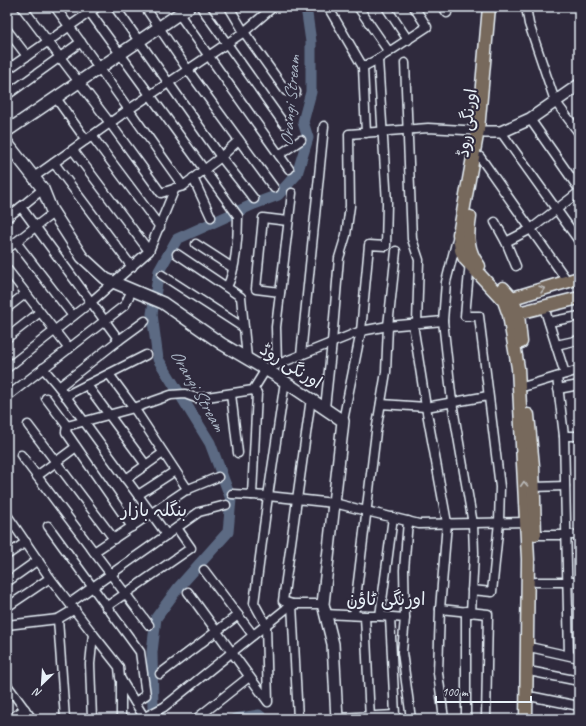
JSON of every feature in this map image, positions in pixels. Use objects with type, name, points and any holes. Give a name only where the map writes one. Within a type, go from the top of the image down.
[{"type":"main road","points":[[488,7],[482,131],[459,234],[461,250],[465,259],[508,299],[513,315],[526,386],[535,535],[536,582],[534,719]]},
{"type":"main road","name":"اورنگی روڈ","points":[[497,7],[480,157],[467,232],[475,261],[508,299]]},
{"type":"main road","points":[[508,299],[573,280]]},
{"type":"main road","points":[[513,315],[579,298]]},
{"type":"main road","points":[[513,315],[518,368],[528,558],[526,719]]},
{"type":"street","points":[[22,7],[161,193],[179,187],[193,178],[221,157],[239,140]]},
{"type":"street","points":[[55,7],[100,68],[179,187]]},
{"type":"street","points":[[8,67],[27,56],[69,26],[88,9],[97,7]]},
{"type":"street","points":[[115,7],[221,157],[254,199]]},
{"type":"street","points":[[145,7],[188,70],[274,188]]},
{"type":"street","points":[[7,131],[189,7]]},
{"type":"street","points":[[201,7],[284,124]]},
{"type":"street","points":[[229,7],[244,32],[286,91],[296,92]]},
{"type":"street","points":[[34,178],[128,110],[244,32],[273,7]]},
{"type":"street","points":[[328,7],[363,67],[366,132]]},
{"type":"street","points":[[358,7],[389,52]]},
{"type":"street","points":[[386,7],[408,40]]},
{"type":"street","points":[[363,67],[427,27],[414,7]]},
{"type":"street","points":[[526,7],[529,24],[555,101],[579,133]]},
{"type":"street","points":[[88,9],[203,170],[238,216],[238,233],[232,279],[227,287]]},
{"type":"street","points":[[179,14],[208,57],[289,169]]},
{"type":"street","points":[[7,30],[27,56]]},
{"type":"street","points":[[7,95],[81,42]]},
{"type":"street","points":[[378,59],[388,203],[386,246],[369,245],[361,331],[343,421],[324,609],[333,644],[337,718],[395,717],[390,617]]},
{"type":"street","points":[[405,62],[412,239],[419,260],[415,323],[426,407],[447,524],[440,609],[438,673],[444,719]]},
{"type":"street","points":[[326,408],[339,258],[346,235],[350,206],[349,134],[428,128],[502,132],[530,119],[579,85]]},
{"type":"street","points":[[56,98],[160,227]]},
{"type":"street","points":[[506,242],[531,229],[579,191],[530,119]]},
{"type":"street","points":[[301,355],[324,126]]},
{"type":"street","points":[[502,132],[579,241]]},
{"type":"street","points":[[279,155],[301,140]]},
{"type":"street","name":"اورنگی روڈ","points":[[7,143],[42,189],[53,213],[82,257],[106,279],[163,303],[222,344],[285,381],[343,421]]},
{"type":"street","points":[[72,150],[149,252]]},
{"type":"street","points":[[480,157],[531,229],[573,280]]},
{"type":"street","points":[[54,163],[132,267]]},
{"type":"street","points":[[193,178],[211,217]]},
{"type":"street","points":[[7,368],[91,302],[149,252],[179,187]]},
{"type":"street","points":[[7,218],[42,189]]},
{"type":"street","points":[[277,365],[276,327],[292,193]]},
{"type":"street","points":[[21,206],[119,340]]},
{"type":"street","points":[[7,249],[53,213]]},
{"type":"street","points":[[280,292],[256,288],[263,218],[288,221]]},
{"type":"street","points":[[495,222],[506,242],[516,266]]},
{"type":"street","points":[[459,234],[446,282],[443,321],[452,402],[473,524],[474,553],[469,612],[466,719]]},
{"type":"street","points":[[16,242],[73,316]]},
{"type":"street","points":[[196,244],[233,268]]},
{"type":"street","points":[[354,616],[376,432],[386,372],[388,326],[396,251]]},
{"type":"street","points":[[471,251],[466,316],[479,316],[500,487],[499,522],[492,592],[472,590]]},
{"type":"street","points":[[177,254],[241,297],[247,358]]},
{"type":"street","points":[[162,274],[244,328]]},
{"type":"street","points":[[9,275],[69,349]]},
{"type":"street","points":[[7,393],[9,396],[125,305],[137,292]]},
{"type":"street","points":[[7,308],[25,294]]},
{"type":"street","points":[[544,307],[556,346],[561,376],[558,390],[564,436],[568,655]]},
{"type":"street","points":[[7,338],[40,312]]},
{"type":"street","points":[[549,322],[579,316]]},
{"type":"street","points":[[59,387],[145,321]]},
{"type":"street","points":[[67,426],[134,408],[171,395],[185,394],[196,398],[253,390],[266,369],[361,331],[388,326],[443,321]]},
{"type":"street","points":[[556,346],[579,340]]},
{"type":"street","points":[[65,396],[146,355]]},
{"type":"street","points":[[43,368],[59,387],[167,535]]},
{"type":"street","points":[[526,386],[579,370]]},
{"type":"street","points":[[109,374],[134,408],[188,490]]},
{"type":"street","points":[[188,592],[268,702],[266,625],[254,603],[285,381]]},
{"type":"street","points":[[88,384],[146,465]]},
{"type":"street","points":[[558,390],[579,385]]},
{"type":"street","points":[[252,495],[257,393],[253,390]]},
{"type":"street","points":[[231,394],[238,453]]},
{"type":"street","points":[[381,404],[426,407],[488,396]]},
{"type":"street","points":[[46,398],[67,426],[66,432],[132,527]]},
{"type":"street","points":[[311,398],[283,601],[354,616],[405,618]]},
{"type":"street","points":[[28,425],[114,539]]},
{"type":"street","points":[[564,436],[579,436]]},
{"type":"street","points":[[36,476],[76,447]]},
{"type":"street","points":[[126,479],[163,453]]},
{"type":"street","points":[[21,455],[149,625]]},
{"type":"street","points":[[138,496],[175,471]]},
{"type":"street","points":[[94,552],[188,490],[218,477]]},
{"type":"street","points":[[533,487],[565,486]]},
{"type":"street","points":[[232,494],[334,503],[419,524],[526,522]]},
{"type":"street","points":[[7,626],[58,619],[92,588],[199,512],[226,505]]},
{"type":"street","points":[[7,515],[10,525],[26,542],[50,578],[118,668],[120,678],[121,719]]},
{"type":"street","points":[[380,616],[392,517]]},
{"type":"street","points":[[408,521],[404,570],[405,618],[402,652],[411,719]]},
{"type":"street","points":[[48,526],[140,652],[146,695],[135,702]]},
{"type":"street","points":[[106,607],[191,548],[177,528]]},
{"type":"street","points":[[535,535],[579,536]]},
{"type":"street","points":[[7,555],[26,542]]},
{"type":"street","points":[[7,582],[38,560]]},
{"type":"street","points":[[204,570],[253,635]]},
{"type":"street","points":[[7,607],[50,578]]},
{"type":"street","points":[[536,582],[579,582]]},
{"type":"street","points":[[120,678],[143,718],[164,707],[292,604]]},
{"type":"street","points":[[292,604],[298,719]]},
{"type":"street","points":[[440,609],[488,614],[486,719]]},
{"type":"street","points":[[160,674],[238,615]]},
{"type":"street","points":[[365,616],[370,718]]},
{"type":"street","points":[[58,619],[65,719]]},
{"type":"street","points":[[92,634],[90,664],[92,719]]},
{"type":"street","points":[[534,648],[579,658]]},
{"type":"street","points":[[534,672],[579,681]]},
{"type":"street","points":[[196,719],[249,677]]},
{"type":"street","points":[[8,689],[32,719]]},
{"type":"street","points":[[534,697],[579,706]]},
{"type":"street","points":[[10,719],[25,709]]},
{"type":"waterway","name":"Orangi Stream","points":[[161,719],[153,708],[152,652],[156,618],[178,588],[228,532],[231,499],[210,443],[158,359],[152,314],[159,271],[177,239],[254,204],[278,195],[297,174],[308,138],[303,122],[311,92],[311,42],[306,7]]},
{"type":"waterway","name":"Orangi Stream","points":[[235,719],[259,715],[264,719]]},
{"type":"district","name":"بنگلہ بازار","points":[[154,510]]},
{"type":"district","name":"اورنگی ٹاؤن","points":[[386,599]]}]
